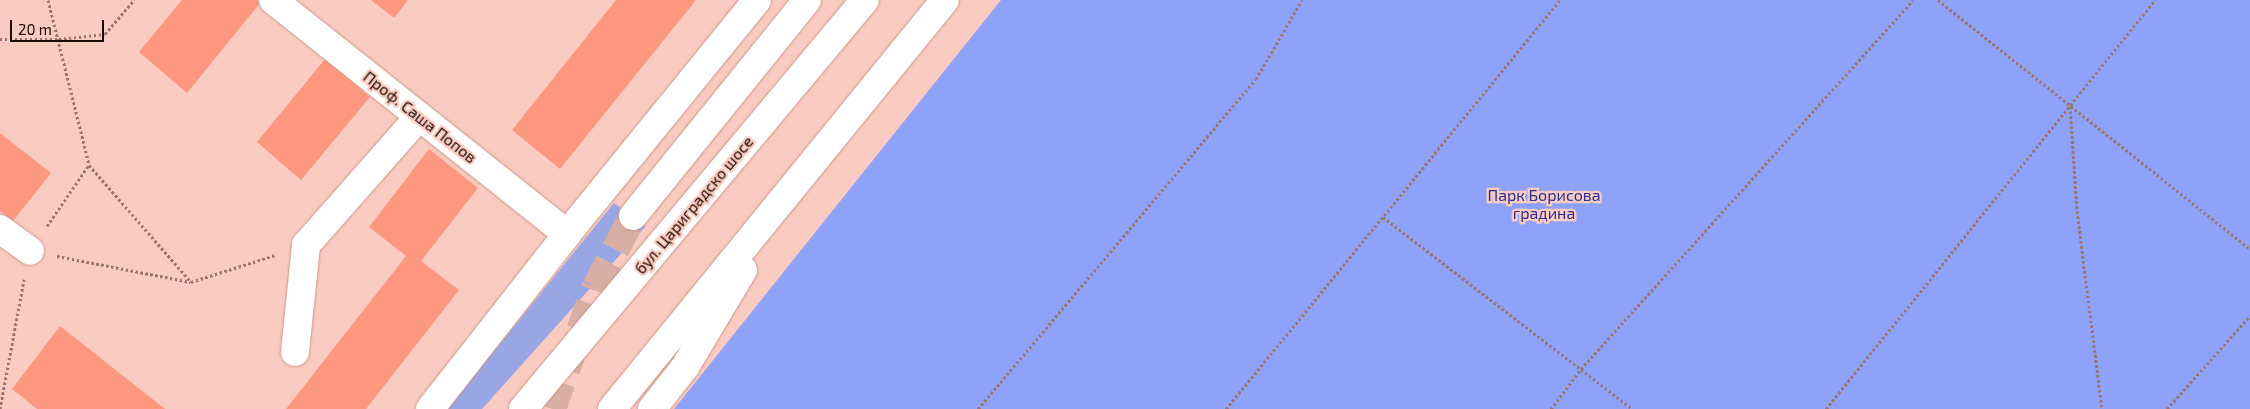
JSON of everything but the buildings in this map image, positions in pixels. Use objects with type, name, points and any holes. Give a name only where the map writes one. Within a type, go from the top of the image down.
[{"type":"main road","name":"Проф. Саша Попов","points":[[273,0],[567,234]]},
{"type":"main road","points":[[430,409],[567,234],[758,0]]},
{"type":"main road","points":[[632,216],[807,0]]},
{"type":"main road","name":"бул. Цариградско шосе","points":[[523,409],[864,0]]},
{"type":"main road","points":[[612,409],[945,0]]},
{"type":"main road","points":[[295,352],[306,246],[419,117]]},
{"type":"main road","points":[[652,409],[685,367],[791,189]]},
{"type":"main road","points":[[0,229],[30,251]]},
{"type":"path","points":[[48,0],[89,164],[191,282]]},
{"type":"path","points":[[0,38],[59,39],[106,34],[134,0]]},
{"type":"path","points":[[978,409],[1256,78],[1302,0]]},
{"type":"path","points":[[1226,409],[1560,0]]},
{"type":"path","points":[[1551,409],[1581,369],[1912,0]]},
{"type":"path","points":[[1938,0],[2250,249]]},
{"type":"path","points":[[1826,409],[2155,0]]},
{"type":"path","points":[[2070,106],[2077,211],[2102,409]]},
{"type":"path","points":[[0,409],[30,251],[89,164]]},
{"type":"path","points":[[1382,217],[1632,409]]},
{"type":"path","points":[[30,251],[191,282],[306,246]]},
{"type":"path","points":[[2167,409],[2250,316]]},
{"type":"shaded area","points":[[614,203],[646,226],[482,409],[447,409]]},
{"type":"green space","name":"Парк Борисова градина","points":[[1001,0],[2250,0],[2250,409],[674,409]]},
{"type":"tunnel","points":[[552,409],[596,287],[633,216]]}]
